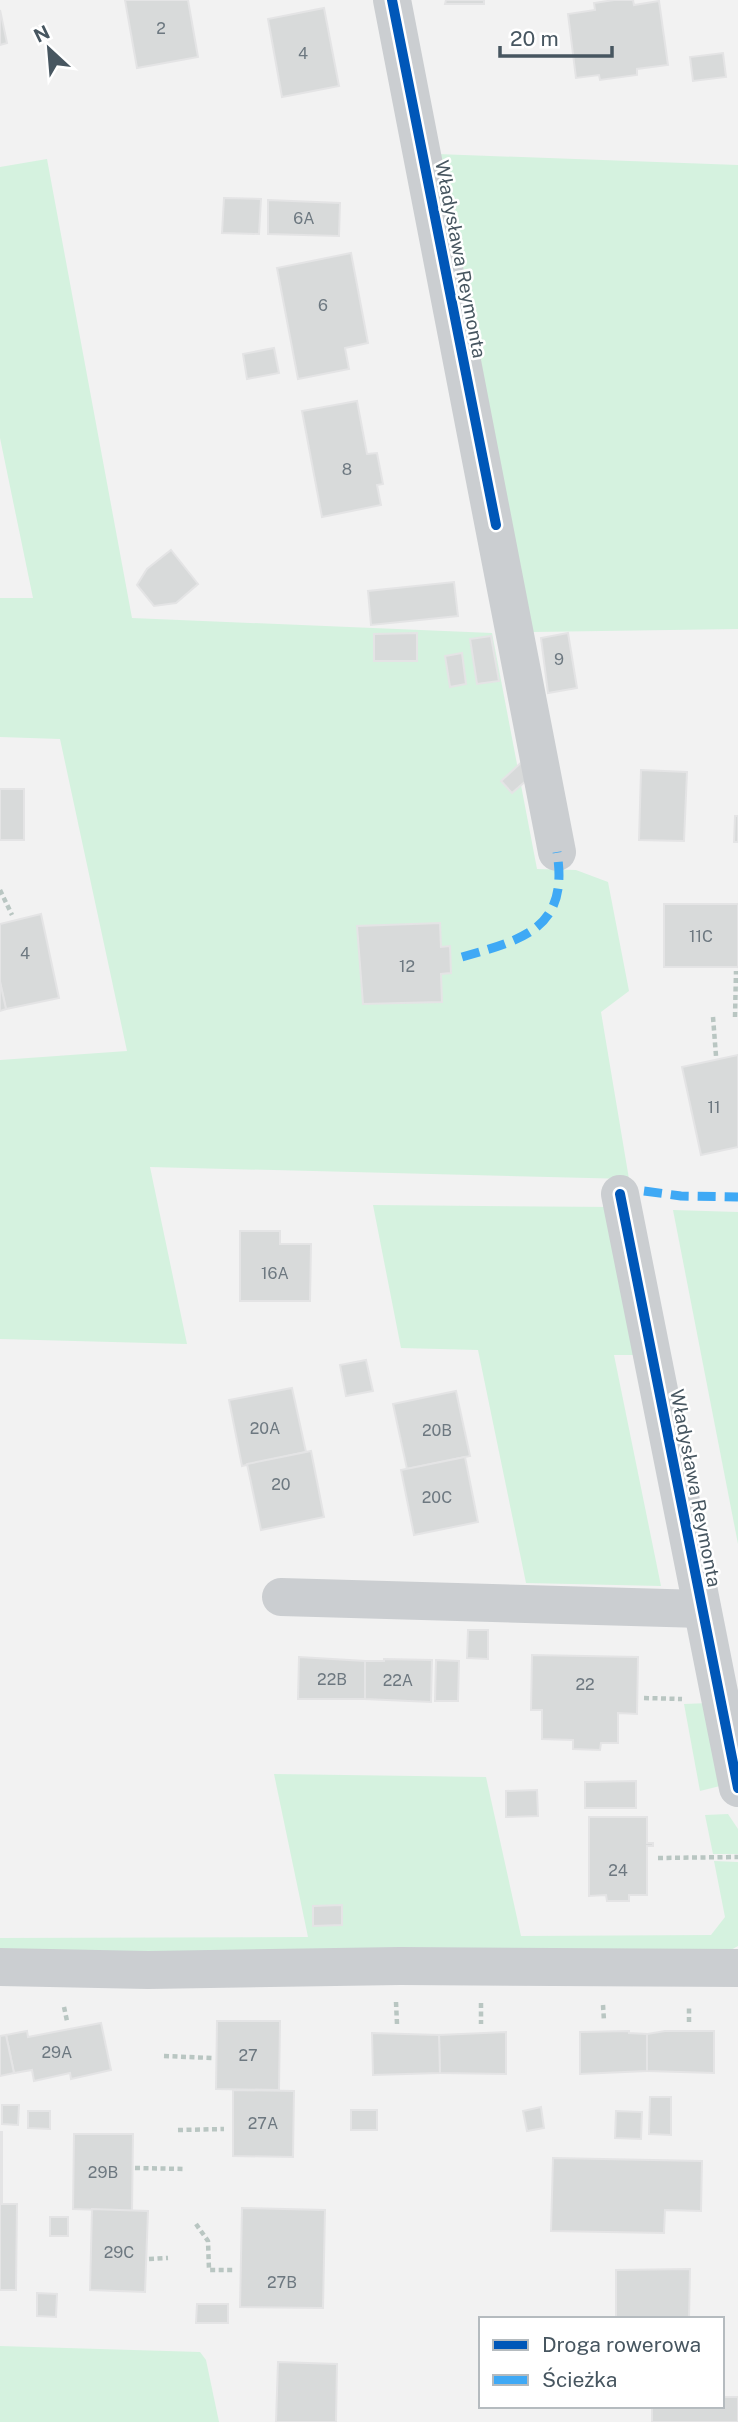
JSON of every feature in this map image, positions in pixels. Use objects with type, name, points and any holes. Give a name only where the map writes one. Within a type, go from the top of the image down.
[{"type":"street","name":"Władysława Reymonta","points":[[393,0],[557,852]]},
{"type":"street","name":"Władysława Reymonta","points":[[620,1194],[738,1788]]},
{"type":"street","name":"Władysława Reymonta","points":[[281,1597],[702,1609]]},
{"type":"street","points":[[0,1967],[148,1970],[400,1966],[738,1968]]},
{"type":"path","points":[[0,890],[12,915]]},
{"type":"path","points":[[735,1017],[736,971]]},
{"type":"path","points":[[713,1017],[716,1056]]},
{"type":"path","points":[[657,1858],[738,1857]]},
{"type":"path","points":[[164,2056],[212,2058]]},
{"type":"path","points":[[178,2130],[224,2129]]},
{"type":"path","points":[[135,2168],[186,2169]]},
{"type":"path","points":[[196,2224],[208,2241],[209,2270],[235,2270]]},
{"type":"path","points":[[149,2259],[168,2258]]},
{"type":"green space","points":[[437,154],[738,165],[738,629],[533,632]]},
{"type":"green space","points":[[47,159],[132,618],[492,633],[537,869],[576,870],[608,882],[629,991],[601,1012],[629,1179],[150,1167],[187,1344],[0,1339],[0,1060],[127,1051],[60,739],[0,737],[0,598],[33,598],[0,438],[0,167]]},
{"type":"green space","points":[[373,1205],[613,1207],[640,1355],[614,1355],[661,1586],[526,1583],[478,1350],[401,1348]]},
{"type":"green space","points":[[673,1210],[738,1212],[738,1544]]},
{"type":"green space","points":[[709,1703],[720,1786],[700,1791],[684,1704]]},
{"type":"green space","points":[[274,1774],[486,1777],[521,1936],[711,1935],[725,1917],[714,1861],[738,1862],[738,1946],[729,1951],[0,1955],[0,1938],[308,1937]]},
{"type":"green space","points":[[728,1814],[738,1829],[738,1854],[713,1854],[705,1815]]},
{"type":"green space","points":[[0,2346],[200,2352],[206,2360],[219,2422],[0,2422]]},
{"type":"building","points":[[125,0],[188,0],[198,57],[137,68]]},
{"type":"building","points":[[446,0],[484,0],[484,4],[445,4]]},
{"type":"building","points":[[633,0],[634,5],[659,1],[668,65],[637,69],[637,75],[600,80],[599,75],[576,78],[568,14],[595,10],[594,3]]},
{"type":"building","points":[[324,8],[339,86],[282,97],[268,19]]},
{"type":"building","points":[[0,10],[7,43],[0,45]]},
{"type":"building","points":[[723,53],[726,77],[693,81],[690,57]]},
{"type":"building","points":[[224,198],[261,199],[259,234],[222,233]]},
{"type":"building","points":[[268,200],[340,203],[339,236],[268,234]]},
{"type":"building","points":[[351,253],[368,343],[345,348],[349,369],[298,379],[277,268]]},
{"type":"building","points":[[274,348],[279,373],[247,379],[243,354]]},
{"type":"building","points":[[357,401],[367,454],[377,453],[383,484],[377,485],[381,505],[322,517],[302,411]]},
{"type":"building","points":[[171,550],[198,584],[176,603],[154,606],[137,585],[147,569]]},
{"type":"building","points":[[454,582],[458,616],[371,625],[368,591]]},
{"type":"building","points":[[417,633],[417,661],[374,661],[374,634]]},
{"type":"building","points":[[568,633],[577,688],[548,693],[541,638]]},
{"type":"building","points":[[491,636],[499,681],[477,684],[470,639]]},
{"type":"building","points":[[462,653],[466,684],[450,687],[445,656]]},
{"type":"building","points":[[524,760],[535,773],[512,793],[501,781]]},
{"type":"building","points":[[641,770],[687,772],[684,841],[639,840]]},
{"type":"building","points":[[0,789],[24,789],[24,840],[0,840]]},
{"type":"building","points":[[735,816],[738,816],[738,842],[734,842]]},
{"type":"building","points":[[664,904],[738,904],[738,967],[664,967]]},
{"type":"building","points":[[41,914],[59,998],[6,1009],[0,982],[0,924]]},
{"type":"building","points":[[440,923],[441,947],[450,946],[451,973],[441,974],[442,1002],[363,1004],[357,926]]},
{"type":"building","points":[[0,982],[6,1009],[0,1011]]},
{"type":"building","points":[[738,1055],[738,1147],[701,1155],[682,1067]]},
{"type":"building","points":[[240,1231],[280,1231],[280,1244],[311,1244],[310,1301],[240,1301]]},
{"type":"building","points":[[366,1360],[373,1391],[346,1396],[340,1365]]},
{"type":"building","points":[[292,1388],[306,1452],[242,1466],[229,1400]]},
{"type":"building","points":[[456,1391],[470,1456],[407,1469],[393,1404]]},
{"type":"building","points":[[311,1451],[324,1517],[261,1530],[247,1464]]},
{"type":"building","points":[[465,1457],[478,1522],[414,1535],[401,1470]]},
{"type":"building","points":[[468,1630],[488,1630],[488,1659],[467,1658]]},
{"type":"building","points":[[532,1655],[638,1657],[637,1714],[618,1713],[618,1743],[601,1743],[600,1750],[573,1749],[573,1740],[542,1739],[542,1710],[531,1710]]},
{"type":"building","points":[[299,1657],[365,1661],[365,1699],[298,1699]]},
{"type":"building","points":[[432,1660],[431,1702],[365,1699],[365,1661]]},
{"type":"building","points":[[436,1660],[459,1661],[458,1701],[435,1701]]},
{"type":"building","points":[[636,1781],[636,1808],[585,1808],[585,1782]]},
{"type":"building","points":[[537,1790],[538,1816],[506,1817],[506,1791]]},
{"type":"building","points":[[589,1817],[647,1817],[647,1843],[653,1843],[653,1846],[647,1846],[647,1895],[629,1895],[629,1901],[607,1901],[606,1895],[589,1896]]},
{"type":"building","points":[[342,1905],[342,1925],[313,1926],[313,1906]]},
{"type":"building","points":[[217,2021],[280,2021],[279,2090],[216,2089]]},
{"type":"building","points":[[101,2023],[111,2070],[71,2079],[70,2073],[34,2081],[32,2070],[14,2073],[6,2035],[27,2031],[28,2037]]},
{"type":"building","points":[[629,2031],[647,2034],[647,2071],[580,2074],[580,2032]]},
{"type":"building","points":[[665,2031],[714,2031],[714,2073],[647,2071],[647,2034]]},
{"type":"building","points":[[506,2032],[506,2074],[440,2073],[439,2035]]},
{"type":"building","points":[[372,2033],[439,2035],[440,2073],[373,2075]]},
{"type":"building","points":[[6,2035],[14,2073],[0,2076],[0,2036]]},
{"type":"building","points":[[233,2090],[294,2091],[293,2157],[233,2156]]},
{"type":"building","points":[[650,2097],[671,2097],[671,2135],[649,2134]]},
{"type":"building","points":[[2,2105],[19,2105],[18,2125],[2,2124]]},
{"type":"building","points":[[541,2107],[544,2128],[527,2131],[523,2111]]},
{"type":"building","points":[[351,2110],[377,2110],[377,2130],[351,2130]]},
{"type":"building","points":[[28,2111],[50,2111],[50,2129],[28,2128]]},
{"type":"building","points":[[616,2111],[642,2112],[641,2139],[615,2138]]},
{"type":"building","points":[[2,2132],[2,2204],[0,2204]]},
{"type":"building","points":[[74,2134],[133,2134],[132,2211],[73,2209]]},
{"type":"building","points":[[553,2158],[702,2161],[701,2211],[665,2210],[664,2233],[551,2231]]},
{"type":"building","points":[[0,2204],[17,2204],[16,2290],[0,2290]]},
{"type":"building","points":[[242,2208],[325,2210],[323,2308],[240,2307]]},
{"type":"building","points":[[92,2209],[148,2211],[145,2292],[90,2290]]},
{"type":"building","points":[[50,2217],[68,2217],[68,2236],[50,2236]]},
{"type":"building","points":[[690,2269],[689,2317],[616,2317],[616,2270]]},
{"type":"building","points":[[37,2293],[57,2294],[56,2317],[37,2316]]},
{"type":"building","points":[[197,2304],[228,2304],[228,2323],[196,2323]]},
{"type":"building","points":[[278,2362],[337,2364],[336,2422],[276,2422]]},
{"type":"building","points":[[724,2397],[738,2397],[738,2422],[652,2422],[652,2408],[724,2408]]},
{"type":"marked path","points":[[462,957],[523,936],[549,914],[556,898],[559,878],[557,852]]},
{"type":"marked path","points":[[644,1191],[681,1196],[738,1197]]},
{"type":"cycle path","points":[[392,0],[496,525]]},
{"type":"cycle path","points":[[620,1194],[738,1788]]}]
